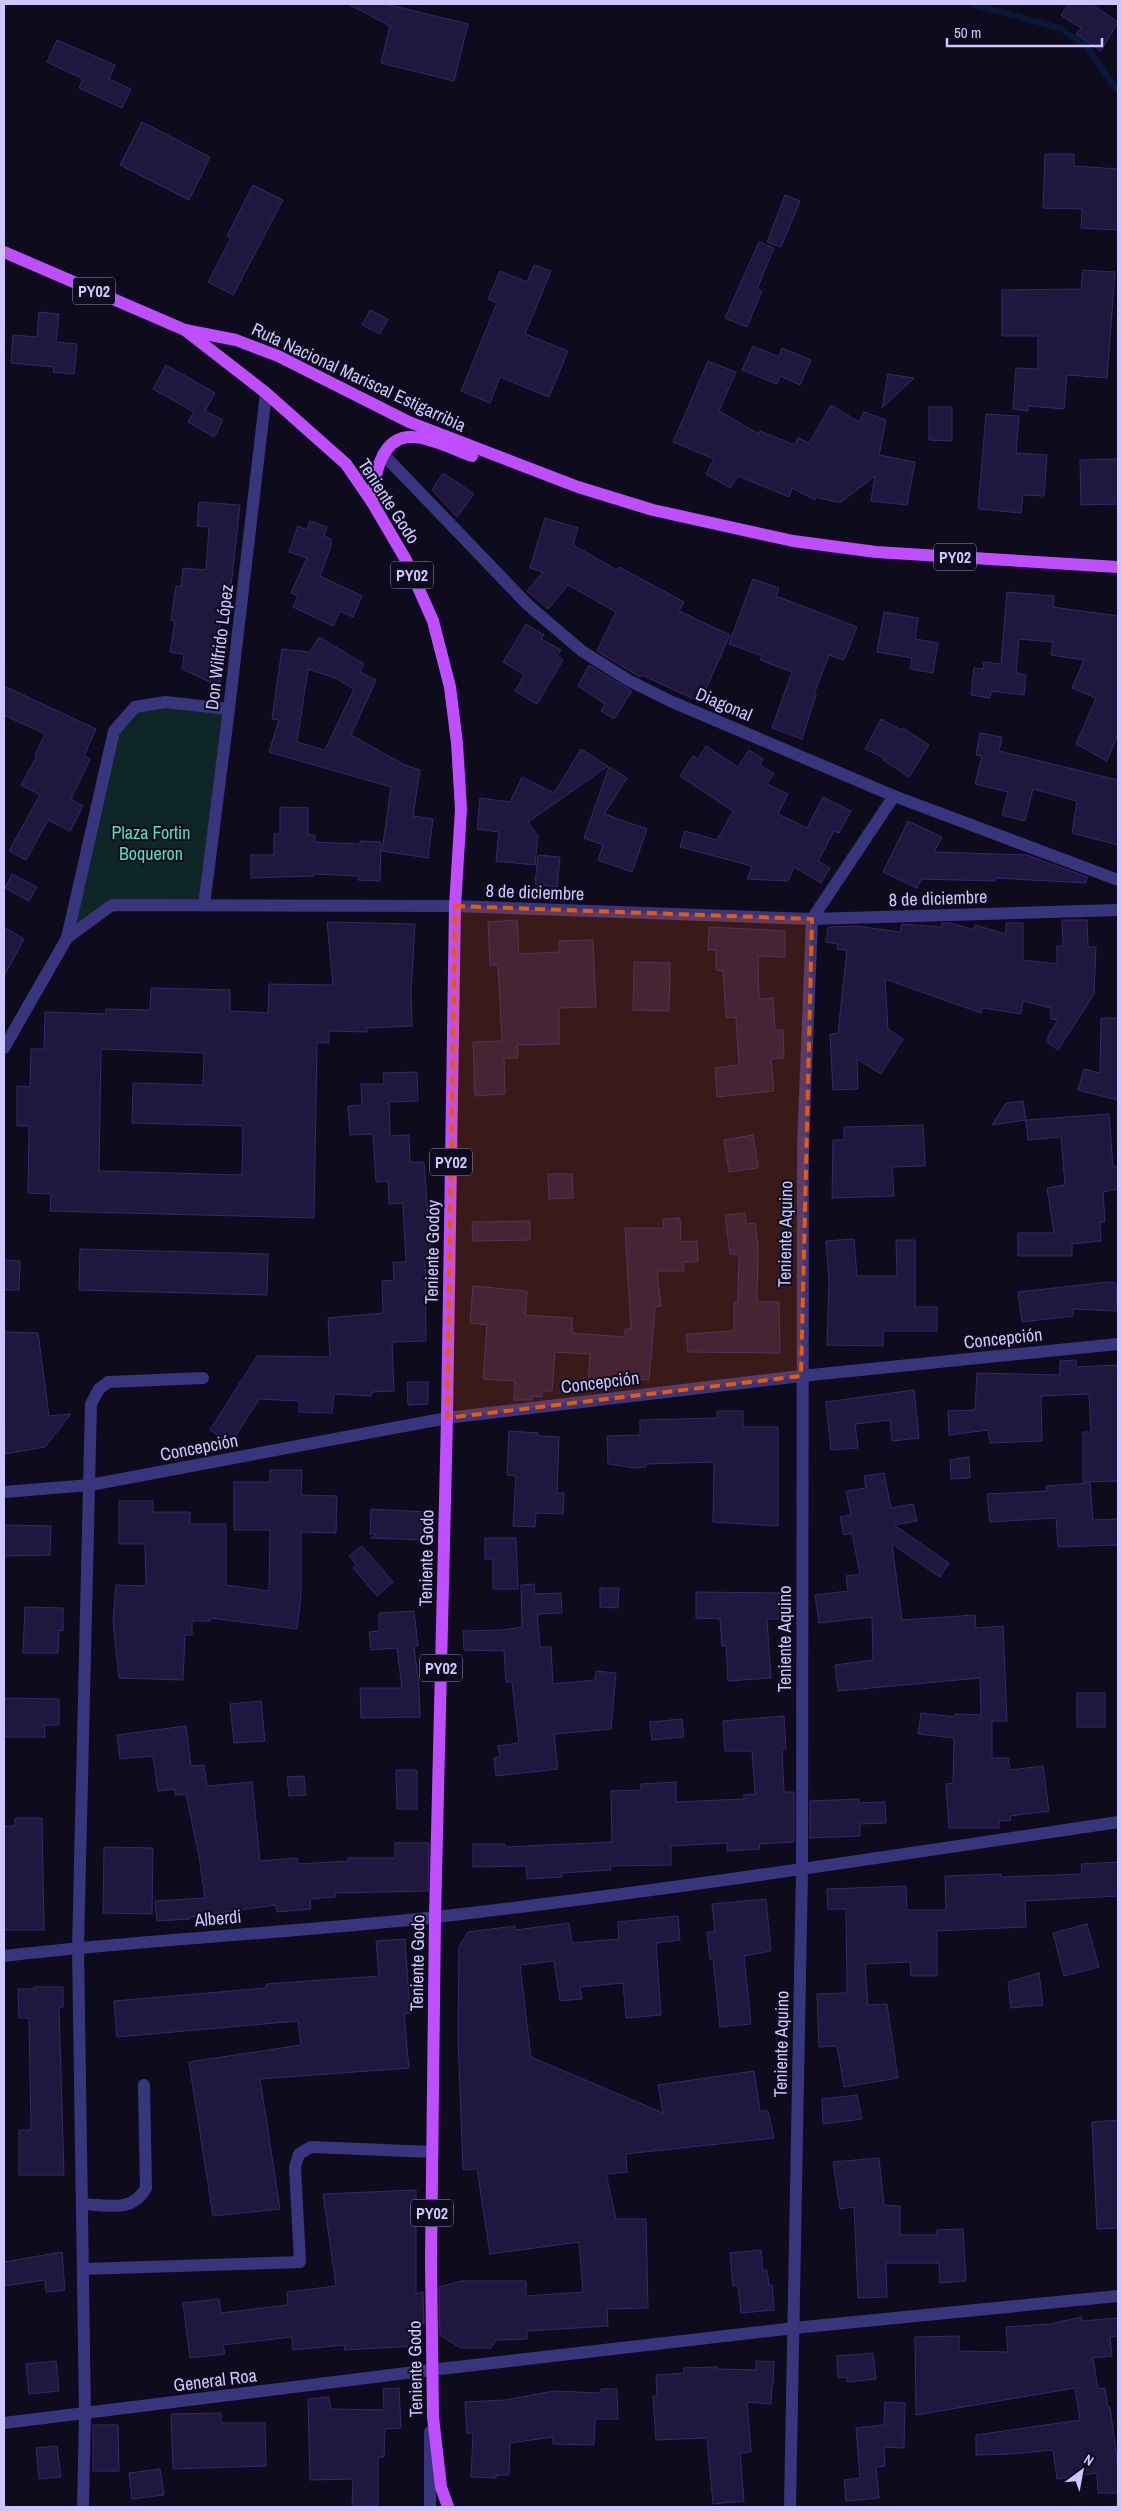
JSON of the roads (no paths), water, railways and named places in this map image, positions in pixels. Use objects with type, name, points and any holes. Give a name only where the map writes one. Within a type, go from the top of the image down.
[{"type":"main road","name":"Ruta Nacional Mariscal Estigarribia","points":[[4,252],[185,330],[236,340],[278,356],[409,422],[504,460],[578,487],[652,510],[793,541],[876,552],[1118,567]]},
{"type":"main road","name":"Teniente Godo","points":[[185,330],[266,393],[346,464],[372,502],[406,560],[433,621],[450,687],[458,743],[461,808],[455,906]]},
{"type":"main road","points":[[372,502],[374,484],[384,454],[394,442],[403,437],[415,436],[474,456],[504,460]]},
{"type":"main road","name":"Teniente Godoy","points":[[447,1418],[455,906]]},
{"type":"main road","name":"Teniente Godo","points":[[447,1418],[435,1917],[431,2370],[433,2417],[441,2487],[448,2507]]},
{"type":"street","name":"Don Wilfrido López","points":[[204,905],[230,709],[266,393]]},
{"type":"street","name":"Diagonal","points":[[384,454],[528,604],[582,651],[628,680],[670,701],[894,796],[1118,880]]},
{"type":"street","points":[[67,938],[114,731],[135,707],[165,702],[230,709]]},
{"type":"street","points":[[812,920],[894,796]]},
{"type":"street","name":"8 de diciembre","points":[[4,1048],[8,1027],[67,938],[112,905],[455,906],[812,920],[1118,910]]},
{"type":"street","name":"Teniente Aquino","points":[[790,2507],[802,1870],[801,1376],[803,1146],[812,920]]},
{"type":"street","name":"Concepción","points":[[4,1492],[90,1485],[447,1418],[801,1376],[1118,1344]]},
{"type":"street","points":[[83,2507],[85,2415],[78,1947],[91,1404],[99,1389],[108,1382],[203,1378]]},
{"type":"street","name":"Alberdi","points":[[4,1956],[78,1947],[435,1917],[802,1870],[1118,1822]]},
{"type":"street","points":[[82,2204],[130,2205],[140,2198],[146,2188],[144,2085]]},
{"type":"street","points":[[83,2268],[300,2262],[295,2168],[299,2154],[311,2147],[433,2152]]},
{"type":"street","name":"General Roa","points":[[4,2423],[85,2415],[431,2370],[794,2328],[1118,2296]]},
{"type":"street","points":[[430,2507],[431,2370]]},
{"type":"waterway","points":[[971,4],[1060,28],[1085,45],[1118,91]]},
{"type":"park label","name":"Plaza Fortin Boqueron","points":[[151,842]]}]
